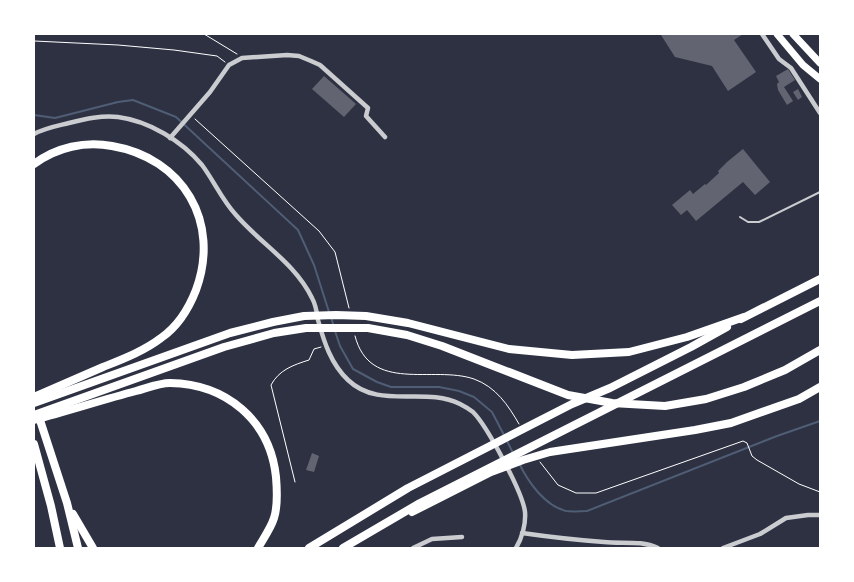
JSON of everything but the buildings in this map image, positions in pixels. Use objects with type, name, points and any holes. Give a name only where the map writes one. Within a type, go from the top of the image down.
[{"type":"highway","points":[[34,164],[48,156],[78,145],[102,144],[142,153],[163,166],[179,181],[194,202],[201,225],[204,247],[201,276],[191,301],[178,321],[161,338],[34,403],[67,503],[78,548]]},
{"type":"highway","points":[[309,548],[408,488],[572,404],[610,388],[691,347],[744,317],[820,279]]},
{"type":"highway","points":[[344,547],[420,502],[490,470],[544,440],[820,301]]},
{"type":"highway","points":[[34,397],[43,397],[230,333],[304,316],[366,316],[408,323],[510,349],[572,355],[629,352],[686,337],[744,317]]},
{"type":"highway","points":[[34,420],[48,413],[224,347],[274,333],[306,328],[368,328],[407,335],[442,346],[568,395],[612,403],[665,406],[706,399],[744,388],[785,370],[820,350]]},
{"type":"highway","points":[[785,370],[820,344]]},
{"type":"highway","points":[[34,415],[167,383],[192,385],[215,392],[232,401],[250,416],[265,436],[274,461],[277,490],[275,518],[258,548]]},
{"type":"highway","points":[[490,470],[550,452],[731,423],[799,399],[820,387]]},
{"type":"highway","points":[[34,444],[52,506],[60,548]]},
{"type":"highway","points":[[67,503],[93,548]]},
{"type":"main road","points":[[777,34],[803,65],[820,79]]},
{"type":"main road","points":[[793,34],[820,63]]},
{"type":"street","points":[[762,34],[779,59],[791,68],[820,113]]},
{"type":"street","points":[[170,138],[210,92],[229,65],[242,58],[288,55],[300,56],[320,66],[368,108],[366,116],[385,137]]},
{"type":"street","points":[[34,134],[43,129],[80,120],[117,116],[157,129],[202,165],[236,215],[298,274],[313,300],[332,360],[349,381],[369,394],[388,397],[449,399],[462,404],[473,412],[486,428],[520,495],[525,511],[525,522],[516,548]]},
{"type":"street","points":[[724,548],[760,534],[786,518],[820,515]]},
{"type":"street","points":[[522,533],[612,543],[638,542],[650,544],[658,548]]},
{"type":"street","points":[[413,548],[432,539],[462,537]]},
{"type":"lane","points":[[740,217],[748,222],[759,222],[820,192]]},
{"type":"path","points":[[204,34],[242,58]]},
{"type":"path","points":[[34,41],[174,50],[217,56],[229,65]]},
{"type":"path","points":[[295,482],[271,385],[276,375],[294,365],[309,360],[314,349],[326,345]]},
{"type":"path","points":[[747,443],[752,456],[799,484],[820,492]]},
{"type":"waterway","points":[[34,115],[55,118],[133,100],[176,117],[298,230],[314,265],[329,312]]},
{"type":"waterway","points":[[331,317],[334,327]]},
{"type":"waterway","points":[[335,331],[340,346],[353,369],[391,387],[439,387],[459,391],[474,397],[492,412],[505,437]]},
{"type":"waterway","points":[[519,463],[532,485],[551,504],[566,511],[587,511],[777,436],[820,421]]},
{"type":"waterway","points":[[507,441],[513,453]]}]
